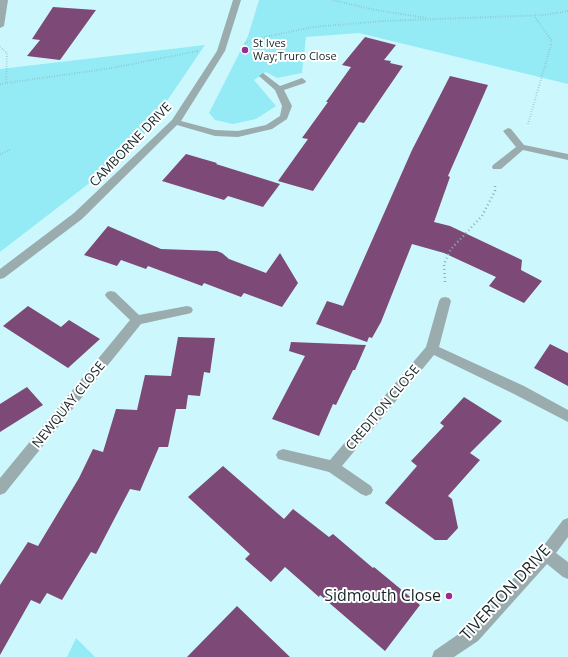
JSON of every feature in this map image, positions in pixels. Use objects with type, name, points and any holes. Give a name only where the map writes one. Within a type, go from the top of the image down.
[{"type":"street","points":[[0,26],[4,0]]},
{"type":"street","name":"CAMBORNE DRIVE","points":[[0,275],[78,216],[176,122],[221,51],[237,0]]},
{"type":"street","points":[[176,122],[215,133],[238,134],[269,127],[284,117],[286,106],[279,89],[263,76]]},
{"type":"street","points":[[279,89],[302,81]]},
{"type":"street","points":[[508,131],[521,147],[568,157]]},
{"type":"street","points":[[497,167],[521,147]]},
{"type":"street","points":[[111,295],[137,320],[187,310]]},
{"type":"street","name":"CREDITON CLOSE","points":[[333,467],[432,349],[445,301]]},
{"type":"street","name":"NEWQUAY CLOSE","points":[[0,489],[137,320]]},
{"type":"street","points":[[432,349],[519,390],[568,416]]},
{"type":"street","points":[[283,455],[333,467],[366,490]]},
{"type":"street","name":"TIVERTON DRIVE","points":[[440,657],[472,635],[546,554],[568,525]]},
{"type":"street","points":[[546,554],[568,572]]},
{"type":"path","points":[[332,0],[376,10],[434,19]]},
{"type":"path","points":[[0,84],[112,68],[205,49],[221,51],[265,37],[313,27],[384,21],[534,16],[568,10]]},
{"type":"path","points":[[521,147],[552,41],[534,16]]},
{"type":"path","points":[[0,47],[7,52],[6,83]]},
{"type":"path","points":[[0,154],[10,150]]},
{"type":"path","points":[[445,301],[444,264],[451,249],[482,216],[495,191],[497,167]]},
{"type":"shaded area","points":[[259,0],[568,0],[568,84],[359,33],[306,37],[302,73],[277,78],[266,72],[254,80],[276,106],[256,119],[233,124],[215,120],[209,113],[248,36]]},
{"type":"shaded area","points":[[205,45],[135,148],[0,252],[0,69]]},
{"type":"shaded area","points":[[76,638],[95,657],[67,657]]},
{"type":"building","points":[[53,7],[96,10],[60,60],[27,56],[40,40],[32,39]]},
{"type":"building","points":[[365,37],[396,45],[384,60],[403,66],[364,123],[359,122],[313,191],[278,181],[308,139],[302,138],[351,67],[342,65]]},
{"type":"building","points":[[450,76],[488,85],[448,176],[450,177],[434,222],[450,226],[522,260],[521,270],[542,281],[524,303],[489,286],[496,277],[444,253],[412,244],[381,322],[372,338],[369,337],[367,342],[316,324],[327,301],[343,306],[412,150]]},
{"type":"building","points":[[186,154],[280,184],[263,207],[228,196],[224,200],[162,181]]},
{"type":"building","points":[[108,226],[161,249],[217,251],[229,259],[266,273],[280,253],[298,283],[282,307],[244,293],[241,297],[204,283],[202,286],[148,266],[146,269],[121,260],[117,266],[84,255]]},
{"type":"building","points":[[28,306],[61,327],[69,320],[100,339],[68,368],[3,326]]},
{"type":"building","points":[[178,337],[215,338],[210,373],[204,372],[200,396],[188,395],[186,409],[176,409],[168,447],[159,447],[140,491],[130,489],[96,554],[91,552],[62,600],[47,593],[40,604],[31,600],[0,655],[0,585],[28,542],[38,546],[79,478],[93,449],[103,452],[116,409],[137,410],[145,375],[171,376]]},
{"type":"building","points":[[291,342],[366,345],[355,370],[353,370],[336,405],[333,404],[319,436],[272,419],[305,356],[289,351]]},
{"type":"building","points":[[550,344],[568,353],[568,386],[534,368]]},
{"type":"building","points":[[27,387],[43,405],[0,432],[0,404]]},
{"type":"building","points":[[464,397],[502,421],[470,453],[480,460],[448,496],[452,499],[458,528],[447,540],[435,540],[385,503],[417,466],[411,461],[444,426],[440,423]]},
{"type":"building","points":[[223,466],[284,519],[293,509],[329,537],[333,534],[420,605],[385,651],[285,567],[271,582],[245,559],[250,554],[188,497]]},
{"type":"building","points":[[237,606],[290,657],[187,657]]},
{"type":"place","name":"St Ives Way;Truro Close","points":[[245,50]]},
{"type":"place","name":"Sidmouth Close","points":[[449,596]]}]
